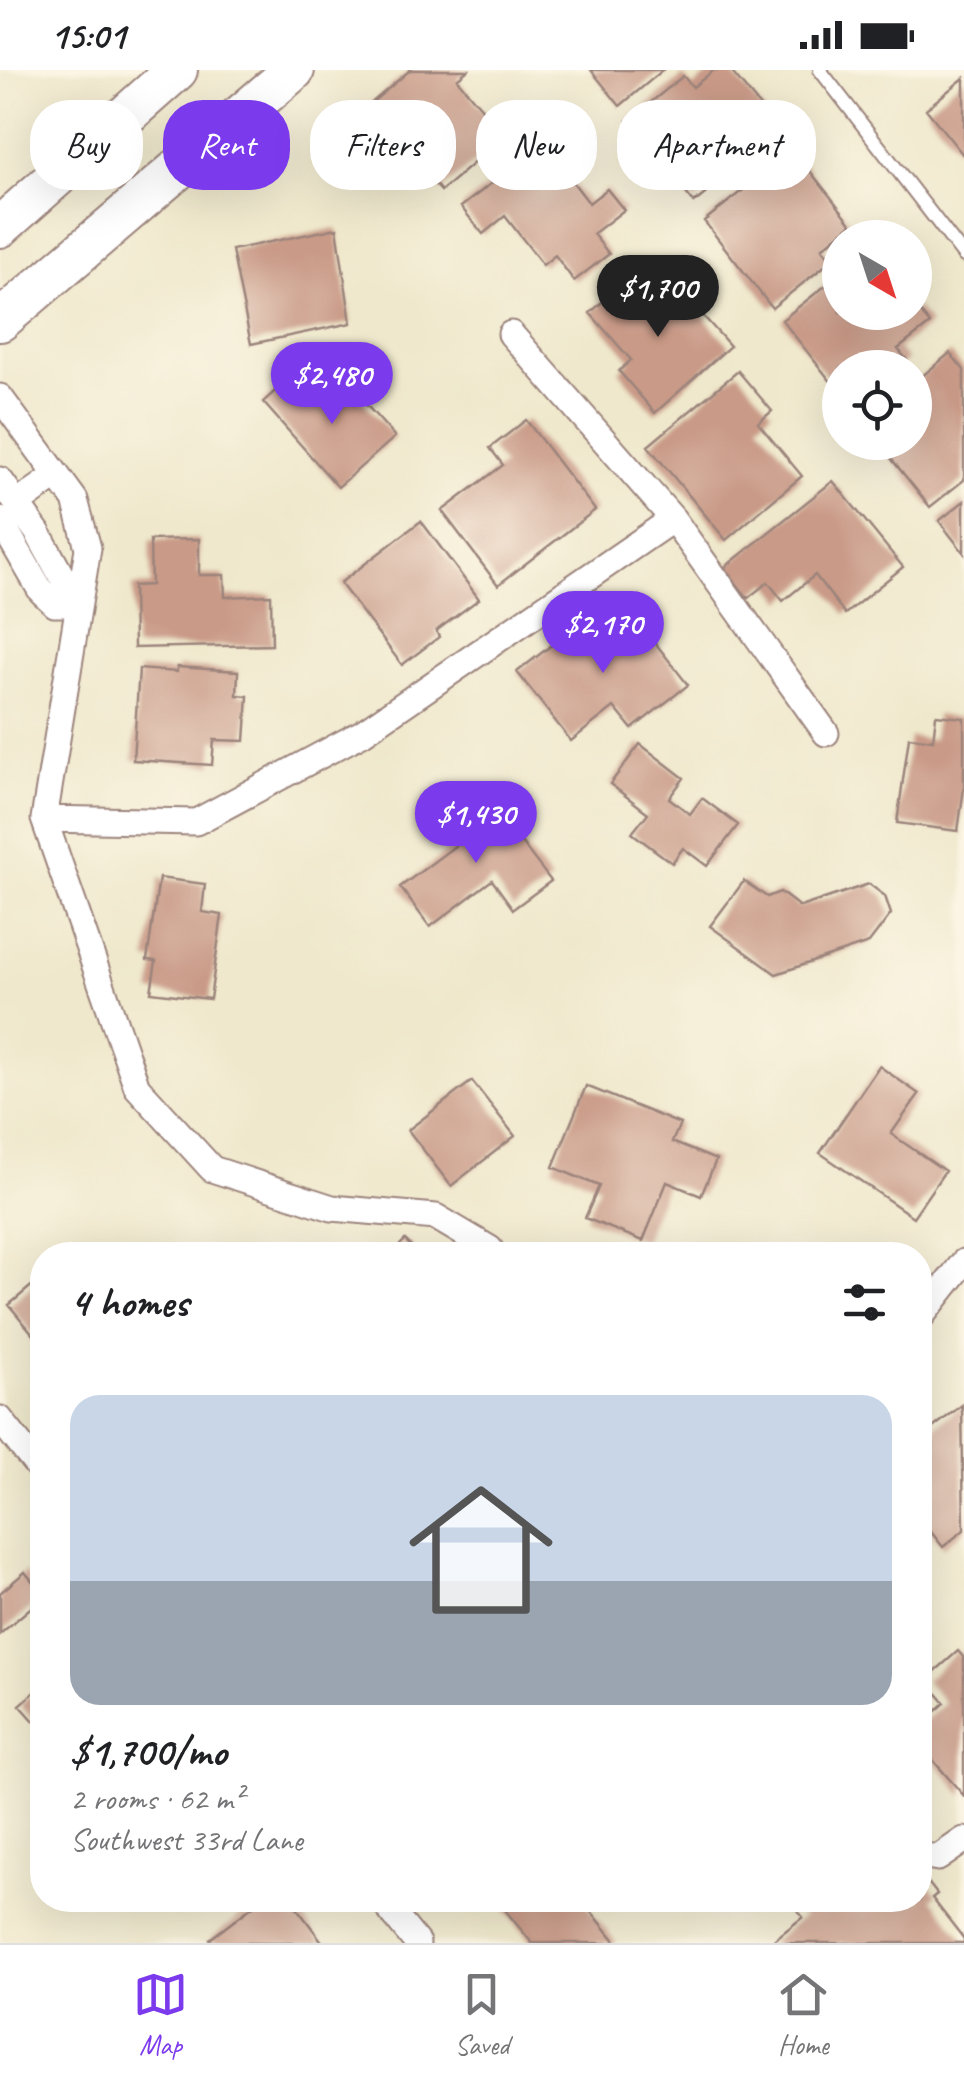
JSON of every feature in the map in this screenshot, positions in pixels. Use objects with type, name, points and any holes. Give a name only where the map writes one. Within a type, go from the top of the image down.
[{"type":"main road","points":[[0,226],[177,70]]},
{"type":"main road","points":[[0,321],[294,70]]},
{"type":"street","points":[[512,334],[673,519],[826,733]]},
{"type":"street","points":[[0,397],[74,500],[88,548],[44,818],[138,1087],[212,1169],[332,1208],[436,1217],[478,1242]]},
{"type":"street","points":[[9,512],[57,475]]},
{"type":"street","points":[[0,480],[9,512],[76,604]]},
{"type":"street","points":[[44,818],[196,822],[362,733],[673,519]]},
{"type":"street","points":[[932,1303],[964,1262]]},
{"type":"street","points":[[0,1419],[30,1457]]},
{"type":"street","points":[[932,1856],[964,1840]]},
{"type":"street","points":[[391,1912],[416,1943]]},
{"type":"lane","points":[[820,70],[964,256]]},
{"type":"building","points":[[410,70],[468,70],[457,79],[476,102],[476,161],[456,178],[456,100],[375,100]]},
{"type":"building","points":[[591,70],[663,70],[627,100],[617,102]]},
{"type":"building","points":[[714,70],[730,70],[755,100],[654,100],[683,76],[693,87]]},
{"type":"building","points":[[964,78],[964,156],[926,109]]},
{"type":"building","points":[[816,179],[849,220],[822,220],[822,268],[772,308],[704,221],[743,190],[816,190]]},
{"type":"building","points":[[607,189],[624,210],[593,234],[609,254],[574,281],[555,255],[543,265],[505,216],[483,234],[461,207],[483,190],[579,190],[589,203]]},
{"type":"building","points":[[684,190],[710,190],[694,203]]},
{"type":"building","points":[[337,228],[351,323],[251,344],[232,250]]},
{"type":"building","points":[[636,271],[674,313],[689,300],[730,346],[655,413],[619,371],[631,360],[590,313]]},
{"type":"building","points":[[822,288],[822,330],[922,330],[899,350],[822,350],[822,370],[782,320]]},
{"type":"building","points":[[950,353],[964,370],[964,480],[930,507],[892,460],[932,460],[932,368]]},
{"type":"building","points":[[336,371],[395,437],[338,487],[263,402],[283,384],[301,403]]},
{"type":"building","points":[[738,371],[772,411],[758,423],[802,476],[726,540],[648,446]]},
{"type":"building","points":[[526,420],[595,510],[498,585],[442,511],[503,465],[490,448]]},
{"type":"building","points":[[833,481],[903,567],[845,614],[815,575],[783,601],[768,582],[748,598],[724,568]]},
{"type":"building","points":[[964,501],[964,553],[939,521]]},
{"type":"building","points":[[421,521],[479,599],[436,631],[439,637],[402,665],[340,583]]},
{"type":"building","points":[[199,539],[199,575],[224,575],[225,597],[271,595],[272,645],[134,648],[133,586],[151,585],[150,540]]},
{"type":"building","points":[[628,608],[688,685],[632,729],[614,707],[571,741],[517,672],[576,626],[587,640]]},
{"type":"building","points":[[177,667],[238,671],[237,695],[248,696],[245,741],[214,740],[212,765],[133,760],[139,669],[177,672]]},
{"type":"building","points":[[936,715],[964,718],[964,788],[958,831],[897,823],[909,737],[933,740]]},
{"type":"building","points":[[640,744],[684,778],[669,798],[690,814],[702,798],[738,825],[707,866],[683,848],[672,863],[632,833],[648,813],[610,784]]},
{"type":"building","points":[[484,794],[551,881],[513,909],[492,880],[430,927],[400,887],[463,840],[449,821]]},
{"type":"building","points":[[159,878],[205,884],[202,912],[222,915],[210,999],[151,992],[156,961],[147,960]]},
{"type":"building","points":[[744,881],[767,897],[780,892],[800,907],[869,884],[885,896],[891,914],[869,943],[776,974],[710,926]]},
{"type":"building","points":[[879,1066],[919,1094],[891,1134],[945,1171],[913,1217],[820,1153]]},
{"type":"building","points":[[472,1081],[515,1136],[451,1186],[408,1130]]},
{"type":"building","points":[[586,1086],[680,1124],[672,1142],[716,1160],[701,1196],[667,1182],[643,1241],[585,1218],[599,1186],[553,1167]]},
{"type":"building","points":[[30,1287],[30,1330],[9,1305]]},
{"type":"building","points":[[962,1405],[964,1530],[943,1547],[932,1533],[932,1429]]},
{"type":"building","points":[[25,1572],[30,1578],[30,1608],[0,1634],[0,1593]]},
{"type":"building","points":[[958,1651],[964,1658],[964,1796],[932,1759],[932,1714],[945,1703],[932,1688],[932,1674]]},
{"type":"building","points":[[30,1696],[30,1716],[20,1705]]},
{"type":"building","points":[[932,1898],[964,1943],[770,1943],[803,1917],[799,1912],[932,1912]]},
{"type":"building","points":[[245,1912],[300,1912],[323,1943],[214,1943],[210,1939]]},
{"type":"building","points":[[507,1912],[592,1912],[617,1943],[532,1943]]}]
